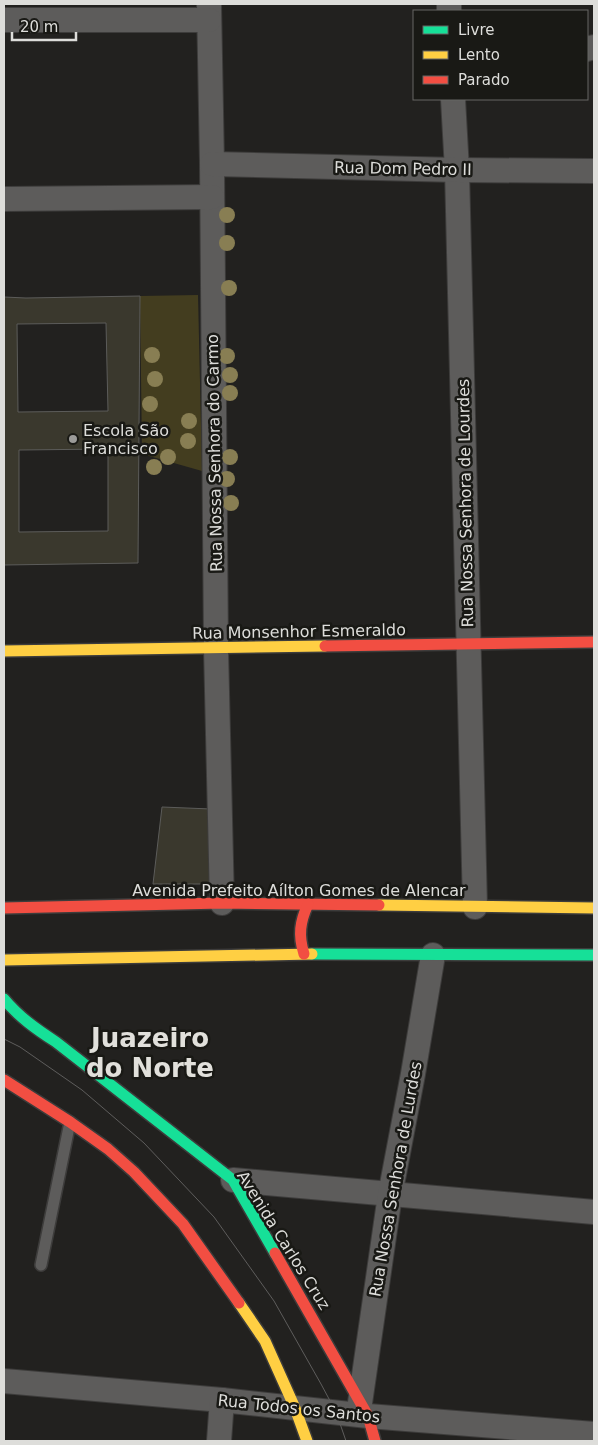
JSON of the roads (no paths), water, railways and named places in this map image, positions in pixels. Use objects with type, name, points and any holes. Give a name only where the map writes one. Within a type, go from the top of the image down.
[{"type":"main road","name":"Rua Monsenhor Esmeraldo","points":[[4,651],[594,642]]},
{"type":"main road","name":"Avenida Prefeito Aílton Gomes de Alencar","points":[[4,908],[222,903],[591,908]]},
{"type":"main road","points":[[304,954],[299,927],[300,920],[308,904]]},
{"type":"main road","points":[[591,908],[594,919]]},
{"type":"main road","points":[[4,960],[304,954],[433,955],[590,951]]},
{"type":"main road","name":"Avenida Carlos Cruz","points":[[4,999],[30,1025],[80,1060],[232,1180],[364,1409],[375,1441]]},
{"type":"main road","points":[[4,1080],[108,1149],[134,1172],[183,1224],[265,1342],[295,1408],[307,1441]]},
{"type":"street","points":[[4,20],[209,12]]},
{"type":"street","name":"Rua Nossa Senhora do Carmo","points":[[209,12],[216,649],[222,903]]},
{"type":"street","name":"Rua Nossa Senhora de Lourdes","points":[[453,100],[457,170],[475,907]]},
{"type":"street","name":"Rua Dom Pedro II","points":[[212,164],[457,170],[594,171]]},
{"type":"street","points":[[4,199],[212,197]]},
{"type":"street","name":"Rua Nossa Senhora de Lurdes","points":[[364,1409],[390,1195],[433,955]]},
{"type":"street","points":[[232,1180],[594,1212]]},
{"type":"street","name":"Rua Todos os Santos","points":[[4,1381],[295,1408],[364,1409],[594,1434]]},
{"type":"street","points":[[219,1441],[222,1400]]},
{"type":"lane","points":[[41,1265],[70,1122]]},
{"type":"tram line","points":[[4,1039],[20,1047],[82,1090],[144,1143],[214,1217],[274,1301],[336,1412],[346,1441]]},
{"type":"place","name":"Escola São Francisco","points":[[73,439]]},
{"type":"district","name":"Juazeiro do Norte","points":[[150,1053]]}]
